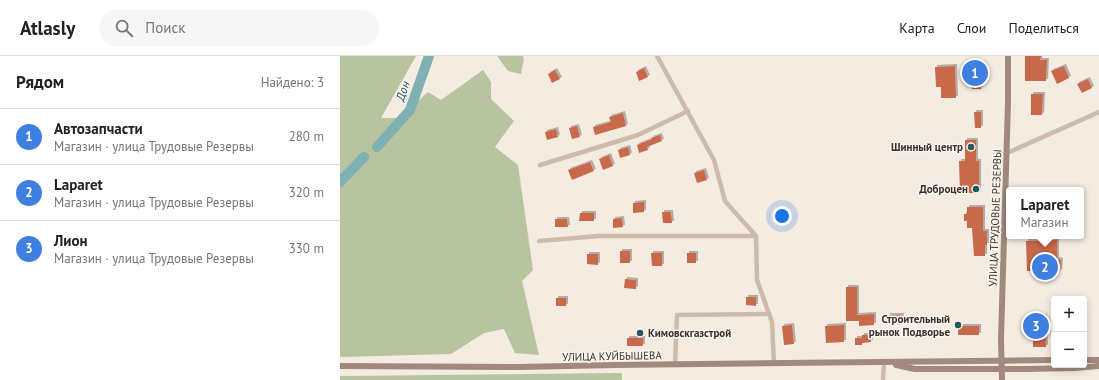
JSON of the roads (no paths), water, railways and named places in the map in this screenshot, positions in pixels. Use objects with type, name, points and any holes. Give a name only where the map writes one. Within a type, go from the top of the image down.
[{"type":"main road","name":"УЛИЦА ТРУДОВЫЕ РЕЗЕРВЫ","points":[[1002,380],[1001,339],[1008,56]]},
{"type":"main road","points":[[884,363],[1051,360]]},
{"type":"main road","points":[[1087,360],[1099,360]]},
{"type":"main road","points":[[884,363],[915,370],[1074,368],[1099,366]]},
{"type":"main road","name":"УЛИЦА КУЙБЫШЕВА","points":[[340,366],[534,367],[884,363]]},
{"type":"street","points":[[658,56],[714,160],[725,201],[756,236],[757,280],[772,322],[774,364]]},
{"type":"street","points":[[540,165],[638,135],[688,111]]},
{"type":"street","points":[[1006,154],[1099,112]]},
{"type":"street","points":[[539,241],[598,236],[756,236]]},
{"type":"street","points":[[676,365],[677,315],[769,314]]},
{"type":"street","points":[[883,380],[884,363]]},
{"type":"waterway","name":"Дон","points":[[377,147],[410,110],[429,56]]},
{"type":"waterway","name":"Дон","points":[[340,182],[364,157]]},
{"type":"place","name":"Автозапчасти","points":[[975,73]]},
{"type":"place","name":"Шинный центр","points":[[971,147]]},
{"type":"place","name":"Доброцен","points":[[976,189]]},
{"type":"place","name":"Laparet","points":[[1045,267]]},
{"type":"place","name":"Строительный рынок Подворье","points":[[958,325]]},
{"type":"place","name":"Лион","points":[[1036,326]]},
{"type":"place","name":"Кимовскгазстрой","points":[[640,333]]}]
